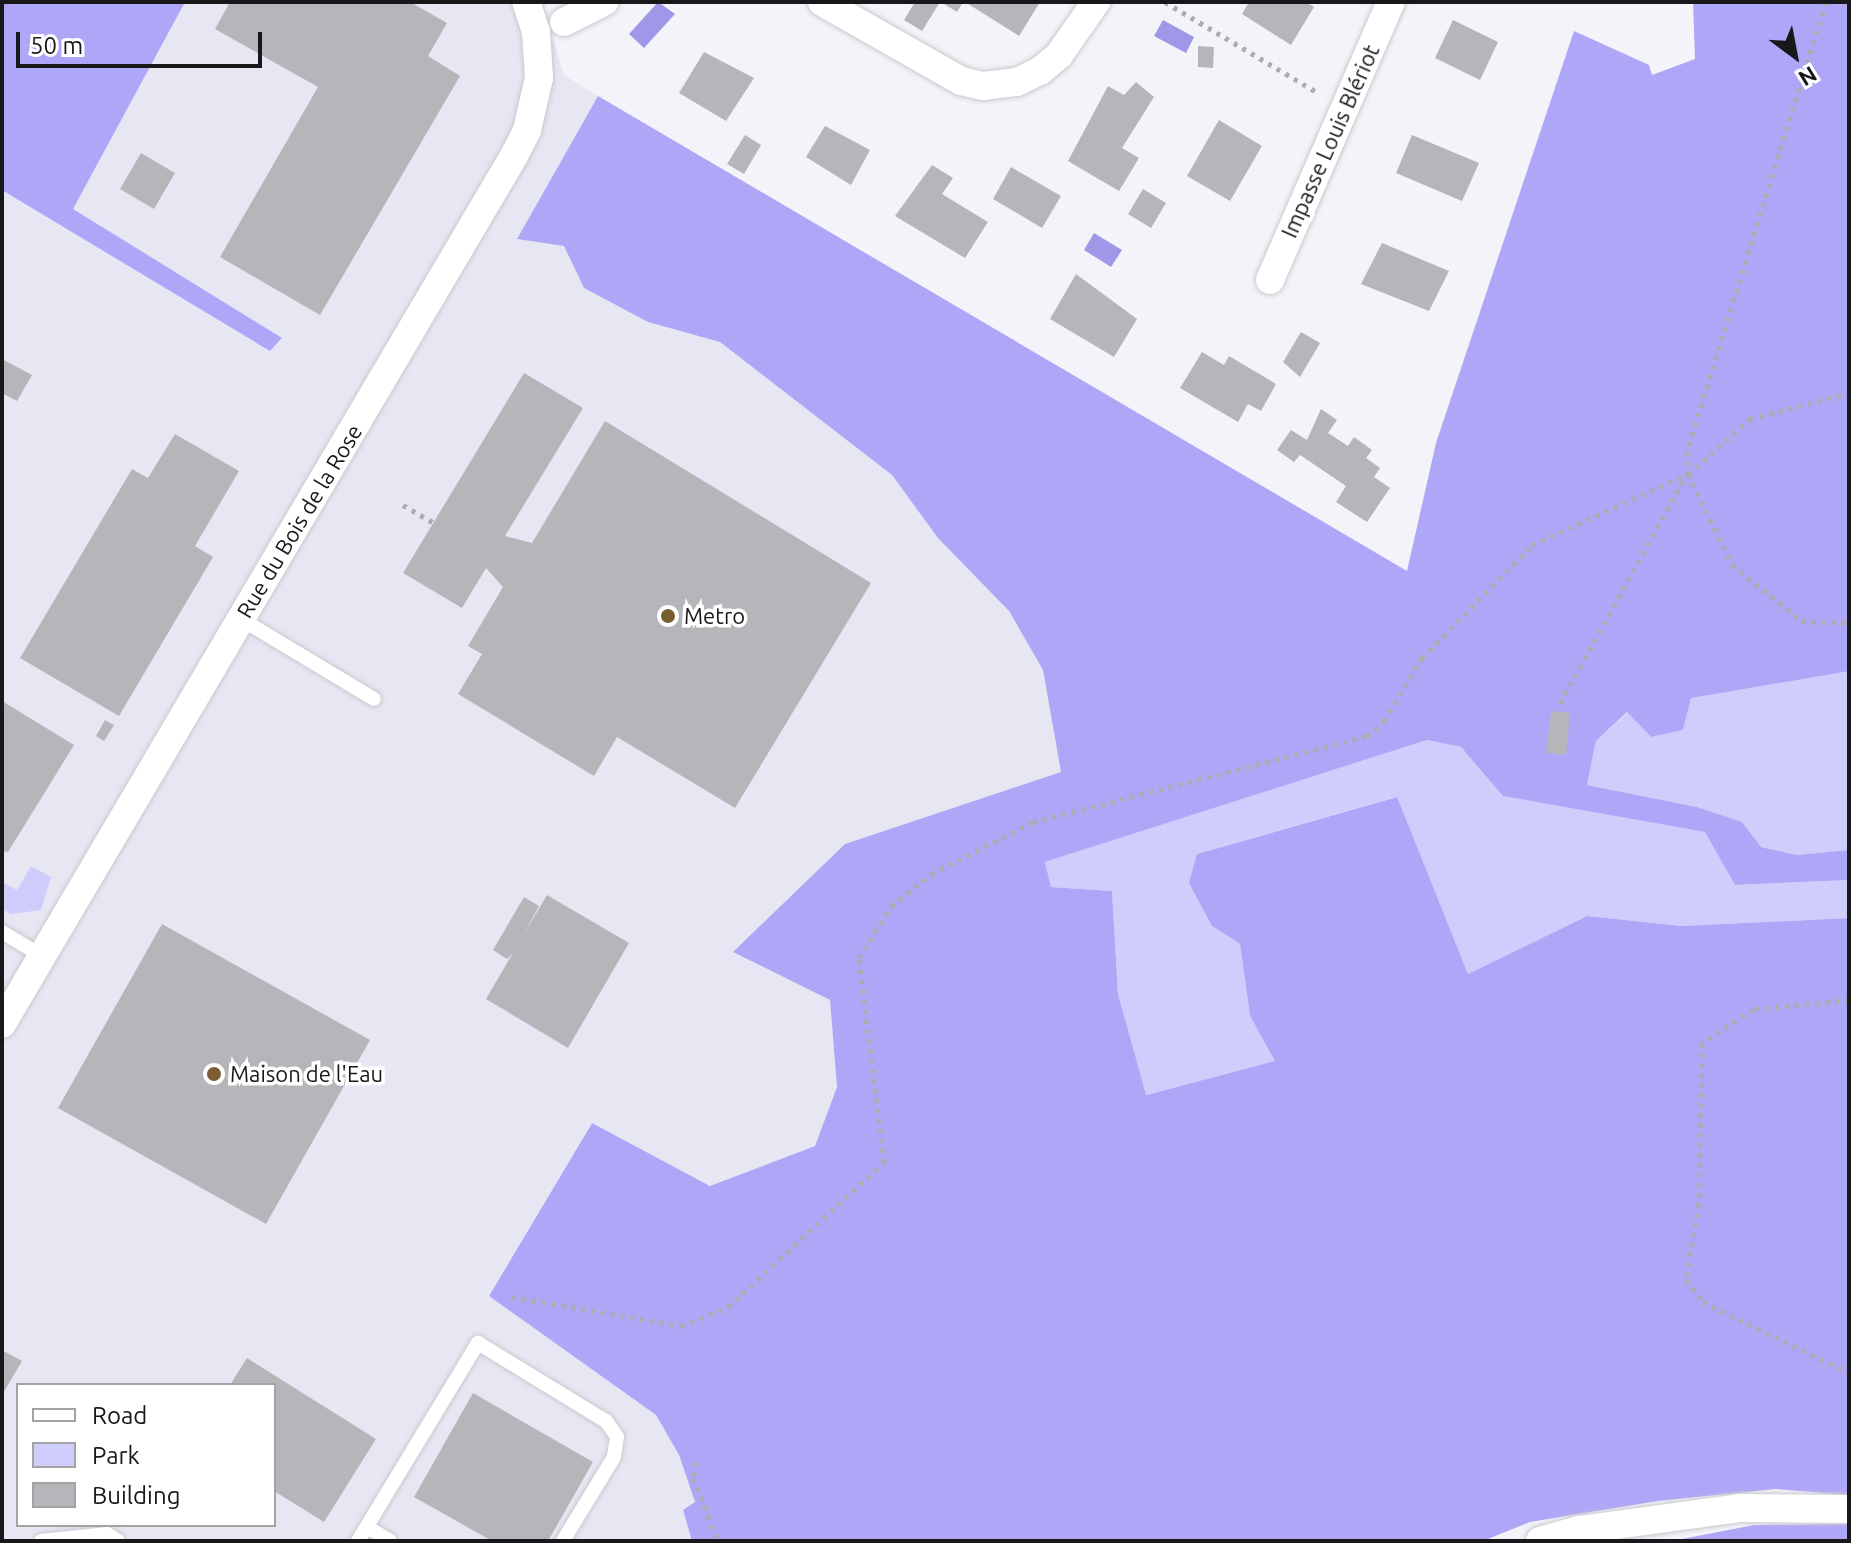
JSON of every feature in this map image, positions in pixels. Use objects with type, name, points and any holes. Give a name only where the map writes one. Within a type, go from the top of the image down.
[{"type":"street","name":"Rue du Bois de la Rose","points":[[2,1024],[527,130],[539,65],[526,2]]},
{"type":"street","points":[[564,22],[604,2]]},
{"type":"street","points":[[822,2],[961,81],[983,86],[1017,82],[1040,71],[1059,55],[1096,2]]},
{"type":"street","name":"Impasse Louis Blériot","points":[[1270,280],[1391,2]]},
{"type":"street","points":[[1540,1541],[1579,1530],[1740,1508],[1849,1509]]},
{"type":"lane","points":[[241,619],[374,699]]},
{"type":"lane","points":[[2,932],[42,956]]},
{"type":"lane","points":[[358,1541],[478,1343],[606,1421],[617,1437],[614,1457],[563,1541]]},
{"type":"lane","points":[[367,1527],[390,1541]]},
{"type":"lane","points":[[41,1541],[107,1534],[118,1541]]},
{"type":"path","points":[[1165,2],[1344,108]]},
{"type":"path","points":[[1826,2],[1687,451],[1688,474],[1732,565],[1802,621],[1849,623]]},
{"type":"path","points":[[512,1297],[681,1326],[728,1307],[884,1162],[859,958],[891,906],[931,874],[1033,822],[1367,736],[1384,721],[1422,658],[1532,545],[1688,474],[1750,419],[1849,393]]},
{"type":"path","points":[[1560,703],[1688,474]]},
{"type":"path","points":[[403,505],[434,523]]},
{"type":"path","points":[[1849,1000],[1753,1009],[1702,1043],[1699,1203],[1686,1280],[1703,1302],[1849,1373]]},
{"type":"path","points":[[697,1462],[693,1478],[718,1541]]},
{"type":"shaded area","points":[[2,2],[542,2],[564,75],[598,96],[517,239],[564,246],[585,288],[648,322],[720,342],[892,475],[939,538],[1009,611],[1043,670],[1061,773],[845,844],[734,952],[830,1000],[837,1087],[815,1146],[711,1186],[591,1123],[489,1295],[656,1415],[679,1455],[695,1502],[683,1510],[692,1541],[2,1541]]},
{"type":"shaded area","points":[[2,2],[185,2],[73,209],[282,338],[270,351],[2,190]]},
{"type":"shaded area","points":[[658,2],[675,14],[644,48],[629,34]]},
{"type":"shaded area","points":[[1693,2],[1849,2],[1849,671],[1691,698],[1683,730],[1651,737],[1627,712],[1596,741],[1587,785],[1697,807],[1742,822],[1761,847],[1797,855],[1849,850],[1849,880],[1735,885],[1705,832],[1503,796],[1461,747],[1427,740],[1045,862],[1051,887],[1112,891],[1118,994],[1146,1095],[1275,1061],[1250,1016],[1240,944],[1212,926],[1189,883],[1197,854],[1397,797],[1468,974],[1587,916],[1682,926],[1849,918],[1849,1495],[1776,1489],[1658,1501],[1530,1522],[1483,1541],[692,1541],[683,1510],[695,1502],[679,1455],[656,1415],[489,1296],[592,1123],[710,1186],[815,1146],[837,1087],[830,1000],[733,952],[845,844],[1061,772],[1043,670],[1009,611],[938,538],[892,475],[720,342],[648,322],[584,288],[564,246],[517,239],[598,96],[1407,571],[1436,443],[1574,31],[1649,65],[1652,75],[1695,59]]},
{"type":"shaded area","points":[[1163,20],[1194,37],[1186,53],[1154,36]]},
{"type":"shaded area","points":[[1094,233],[1122,250],[1111,267],[1084,250]]},
{"type":"shaded area","points":[[1849,1524],[1849,1541],[1672,1541],[1754,1525]]},
{"type":"green space","points":[[1833,669],[1849,671],[1849,850],[1797,855],[1761,847],[1741,822],[1697,807],[1587,785],[1596,741],[1628,712],[1651,737],[1683,730],[1691,698]]},
{"type":"green space","points":[[1427,740],[1461,747],[1504,796],[1706,832],[1735,885],[1849,880],[1849,918],[1682,926],[1587,916],[1468,974],[1396,797],[1197,854],[1212,926],[1240,944],[1250,1016],[1276,1061],[1145,1095],[1118,994],[1112,891],[1051,887],[1045,862]]},
{"type":"green space","points":[[31,866],[51,877],[41,910],[11,914],[2,909],[2,882],[17,890]]},
{"type":"building","points":[[230,2],[410,2],[447,23],[428,56],[460,76],[320,315],[220,257],[318,87],[215,29]]},
{"type":"building","points":[[915,2],[940,2],[922,31],[904,20]]},
{"type":"building","points":[[941,2],[963,2],[957,12]]},
{"type":"building","points":[[965,2],[1040,2],[1019,36]]},
{"type":"building","points":[[1249,2],[1306,2],[1314,7],[1291,45],[1242,14]]},
{"type":"building","points":[[1453,20],[1498,42],[1480,80],[1435,58]]},
{"type":"building","points":[[1198,46],[1214,47],[1213,68],[1198,67]]},
{"type":"building","points":[[704,52],[754,78],[726,121],[679,93]]},
{"type":"building","points":[[1136,82],[1154,97],[1122,148],[1139,158],[1119,191],[1068,161],[1108,86],[1124,95]]},
{"type":"building","points":[[1219,120],[1262,146],[1230,201],[1187,176]]},
{"type":"building","points":[[825,126],[870,150],[851,185],[806,157]]},
{"type":"building","points":[[745,135],[761,145],[744,174],[727,164]]},
{"type":"building","points":[[1412,135],[1479,163],[1462,201],[1396,173]]},
{"type":"building","points":[[141,153],[175,173],[154,209],[120,189]]},
{"type":"building","points":[[932,165],[953,178],[942,194],[988,222],[965,258],[895,216]]},
{"type":"building","points":[[1011,167],[1061,196],[1042,228],[993,199]]},
{"type":"building","points":[[1143,189],[1166,203],[1151,228],[1128,214]]},
{"type":"building","points":[[1382,243],[1449,271],[1429,311],[1361,284]]},
{"type":"building","points":[[1076,274],[1137,319],[1114,357],[1050,319]]},
{"type":"building","points":[[1301,332],[1320,343],[1300,377],[1283,362]]},
{"type":"building","points":[[1202,352],[1224,365],[1229,356],[1276,384],[1261,411],[1248,404],[1238,422],[1180,388]]},
{"type":"building","points":[[2,359],[32,375],[17,401],[2,393]]},
{"type":"building","name":"Metro","points":[[524,373],[583,408],[505,536],[532,543],[605,421],[871,583],[735,808],[617,737],[594,776],[458,694],[482,654],[468,646],[503,587],[486,568],[462,608],[403,573]]},
{"type":"building","points":[[1321,409],[1337,420],[1328,433],[1348,446],[1354,437],[1372,450],[1366,458],[1380,468],[1374,477],[1390,488],[1367,522],[1336,502],[1346,486],[1300,455],[1294,462],[1277,450],[1291,430],[1307,440]]},
{"type":"building","points":[[175,434],[239,471],[195,546],[213,557],[119,716],[20,658],[132,469],[148,478]]},
{"type":"building","points":[[2,701],[74,745],[8,852],[2,851]]},
{"type":"building","points":[[1551,711],[1570,713],[1566,755],[1546,753]]},
{"type":"building","points":[[105,720],[114,725],[104,741],[96,736]]},
{"type":"building","points":[[547,895],[629,943],[568,1048],[486,999],[513,953],[507,959],[493,950],[524,897],[539,906],[523,936]]},
{"type":"building","name":"Maison de l'Eau","points":[[162,924],[370,1040],[266,1224],[58,1108]]},
{"type":"building","points":[[2,1350],[22,1361],[2,1395]]},
{"type":"building","points":[[247,1358],[376,1439],[324,1522],[276,1492],[276,1383],[231,1383]]},
{"type":"building","points":[[473,1393],[593,1462],[548,1541],[492,1541],[414,1497]]},
{"type":"place","name":"Metro","points":[[668,616]]},
{"type":"place","name":"Maison de l'Eau","points":[[214,1074]]}]
